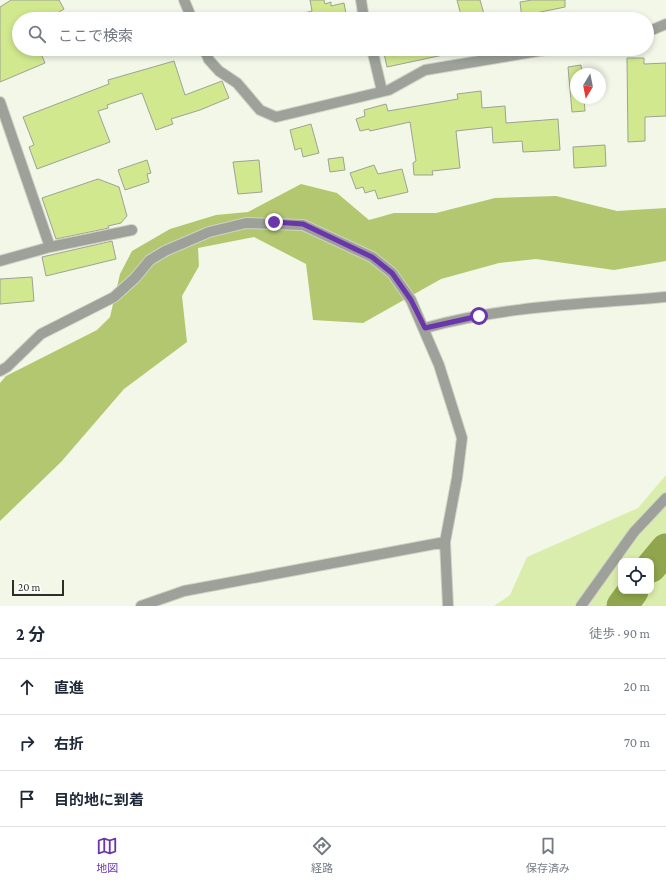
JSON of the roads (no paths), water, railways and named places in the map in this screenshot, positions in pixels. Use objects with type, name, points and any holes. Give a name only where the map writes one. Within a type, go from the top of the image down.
[{"type":"street","points":[[184,0],[189,12]]},
{"type":"street","points":[[361,0],[363,12]]},
{"type":"street","points":[[654,29],[666,24]]},
{"type":"street","points":[[207,56],[219,71],[237,82],[260,110],[276,117],[389,90],[425,70],[509,56]]},
{"type":"street","points":[[374,56],[382,91]]},
{"type":"street","points":[[0,102],[50,247]]},
{"type":"street","points":[[0,370],[7,367],[41,334],[114,297],[135,278],[150,260],[165,251],[209,232],[246,223],[303,224],[372,257],[392,273],[411,300],[425,328],[462,438],[457,478],[445,542],[448,606]]},
{"type":"street","points":[[0,262],[50,247],[132,230]]},
{"type":"street","points":[[425,328],[486,315],[539,308],[666,297]]},
{"type":"street","points":[[581,606],[634,532],[666,498]]},
{"type":"street","points":[[141,606],[184,591],[445,542]]},
{"type":"waterway","points":[[654,563],[666,549]]},
{"type":"waterway","points":[[622,606],[631,594]]}]
